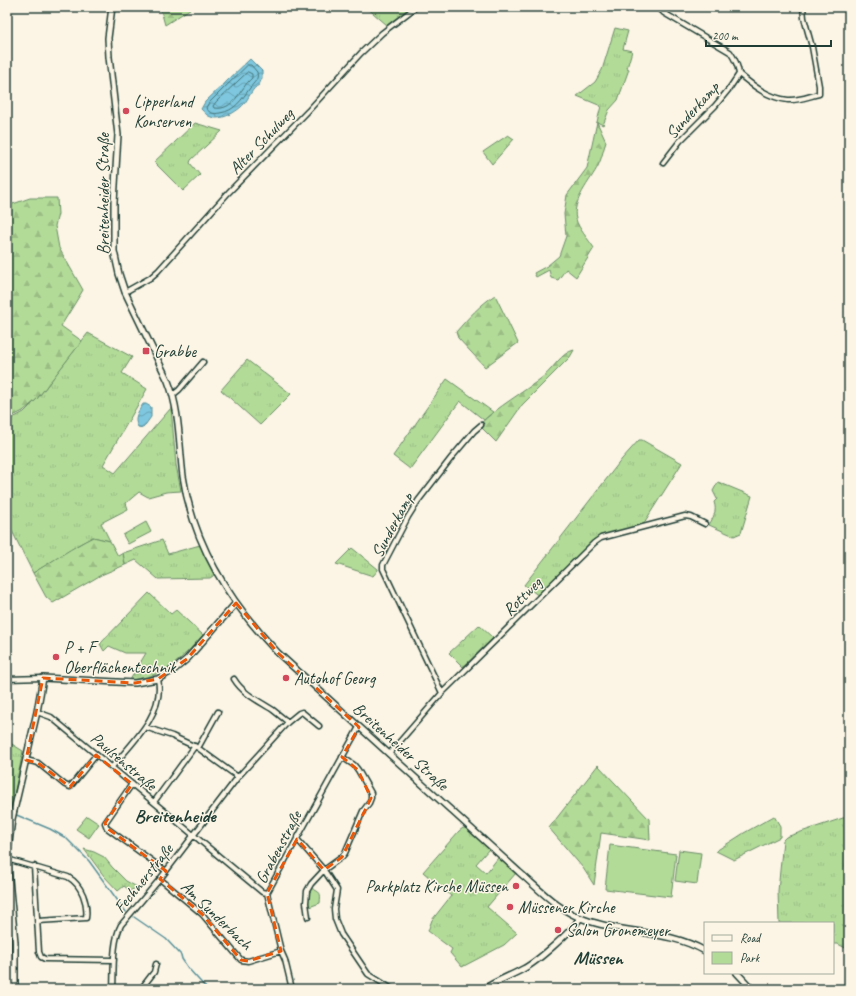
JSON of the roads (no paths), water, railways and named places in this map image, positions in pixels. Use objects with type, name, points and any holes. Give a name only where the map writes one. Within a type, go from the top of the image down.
[{"type":"street","name":"Breitenheider Straße","points":[[112,7],[108,38],[118,135],[114,202],[114,252],[125,292],[174,394],[184,478],[192,515],[209,558],[236,604],[278,653],[548,898],[569,913],[580,918],[608,926],[670,937],[704,950]]},
{"type":"street","name":"Alter Schulweg","points":[[125,292],[150,278],[158,271],[210,213],[365,49],[382,33],[416,7]]},
{"type":"street","points":[[658,7],[730,52],[738,66],[739,74],[754,86],[767,94],[789,100],[819,94],[812,47],[806,27],[803,7]]},
{"type":"street","name":"Sunderkamp","points":[[663,162],[680,141],[715,106],[739,74]]},
{"type":"street","points":[[174,394],[203,362]]},
{"type":"street","name":"Sunderkamp","points":[[442,693],[383,569],[408,517],[418,501],[452,457],[481,425]]},
{"type":"street","name":"Rottweg","points":[[389,754],[442,693],[594,543],[601,538],[685,516],[691,517],[705,524]]},
{"type":"street","points":[[7,679],[43,678],[135,683],[158,679],[175,669],[187,659],[236,604]]},
{"type":"street","points":[[15,989],[15,942],[7,858],[9,837],[37,712],[43,678]]},
{"type":"street","points":[[112,767],[149,721],[160,694],[158,679]]},
{"type":"street","points":[[234,679],[238,685],[252,697],[288,722]]},
{"type":"street","name":"Paulsenstraße","points":[[37,712],[51,717],[262,892],[267,893]]},
{"type":"street","points":[[154,802],[196,747],[218,712]]},
{"type":"street","name":"Fechnerstraße","points":[[113,989],[114,960],[118,931],[121,926],[194,836],[238,777],[288,722],[302,712],[318,726]]},
{"type":"street","name":"Grabenstraße","points":[[292,989],[267,893],[359,726]]},
{"type":"street","points":[[145,727],[172,736],[196,747],[238,777]]},
{"type":"street","points":[[26,760],[38,763],[65,785],[70,787],[96,754]]},
{"type":"street","points":[[308,918],[306,903],[311,884],[324,870],[342,857],[345,853],[363,811],[370,803],[371,793],[358,770],[354,765],[342,757]]},
{"type":"street","points":[[132,784],[105,825],[166,871]]},
{"type":"street","points":[[297,840],[324,870],[337,890],[334,909],[335,918],[341,934],[368,974],[392,989]]},
{"type":"street","points":[[7,858],[68,877],[73,880],[83,893],[86,916],[84,919],[38,921]]},
{"type":"street","points":[[34,866],[39,952],[42,958],[114,960]]},
{"type":"street","name":"Am Sunderbach","points":[[160,879],[202,914],[241,960],[248,961],[281,951]]},
{"type":"street","points":[[484,989],[524,969],[562,937],[580,918]]},
{"type":"street","points":[[141,989],[154,972],[156,964]]},
{"type":"street","points":[[738,974],[752,989]]},
{"type":"water","points":[[250,59],[262,71],[262,78],[259,85],[252,91],[244,104],[233,113],[219,118],[207,115],[201,109],[205,102]]},
{"type":"water","points":[[143,404],[151,407],[151,417],[143,428],[138,427],[136,421],[139,410]]},
{"type":"waterway","points":[[7,811],[50,829],[66,838],[89,861],[126,912]]},
{"type":"waterway","points":[[134,917],[166,939],[181,955],[188,968],[207,989]]},
{"type":"place","name":"Lipperland Konserven","points":[[126,111]]},
{"type":"place","name":"Grabbe","points":[[146,351]]},
{"type":"place","name":"P + F Oberflächentechnik","points":[[56,657]]},
{"type":"place","name":"Autohof Georg","points":[[286,678]]},
{"type":"place","name":"Parkplatz Kirche Müssen","points":[[516,886]]},
{"type":"place","name":"Müssener Kirche","points":[[510,907]]},
{"type":"place","name":"Salon Gronemeyer","points":[[558,930]]},
{"type":"district","name":"Breitenheide","points":[[175,815]]},
{"type":"district","name":"Müssen","points":[[598,957]]}]
